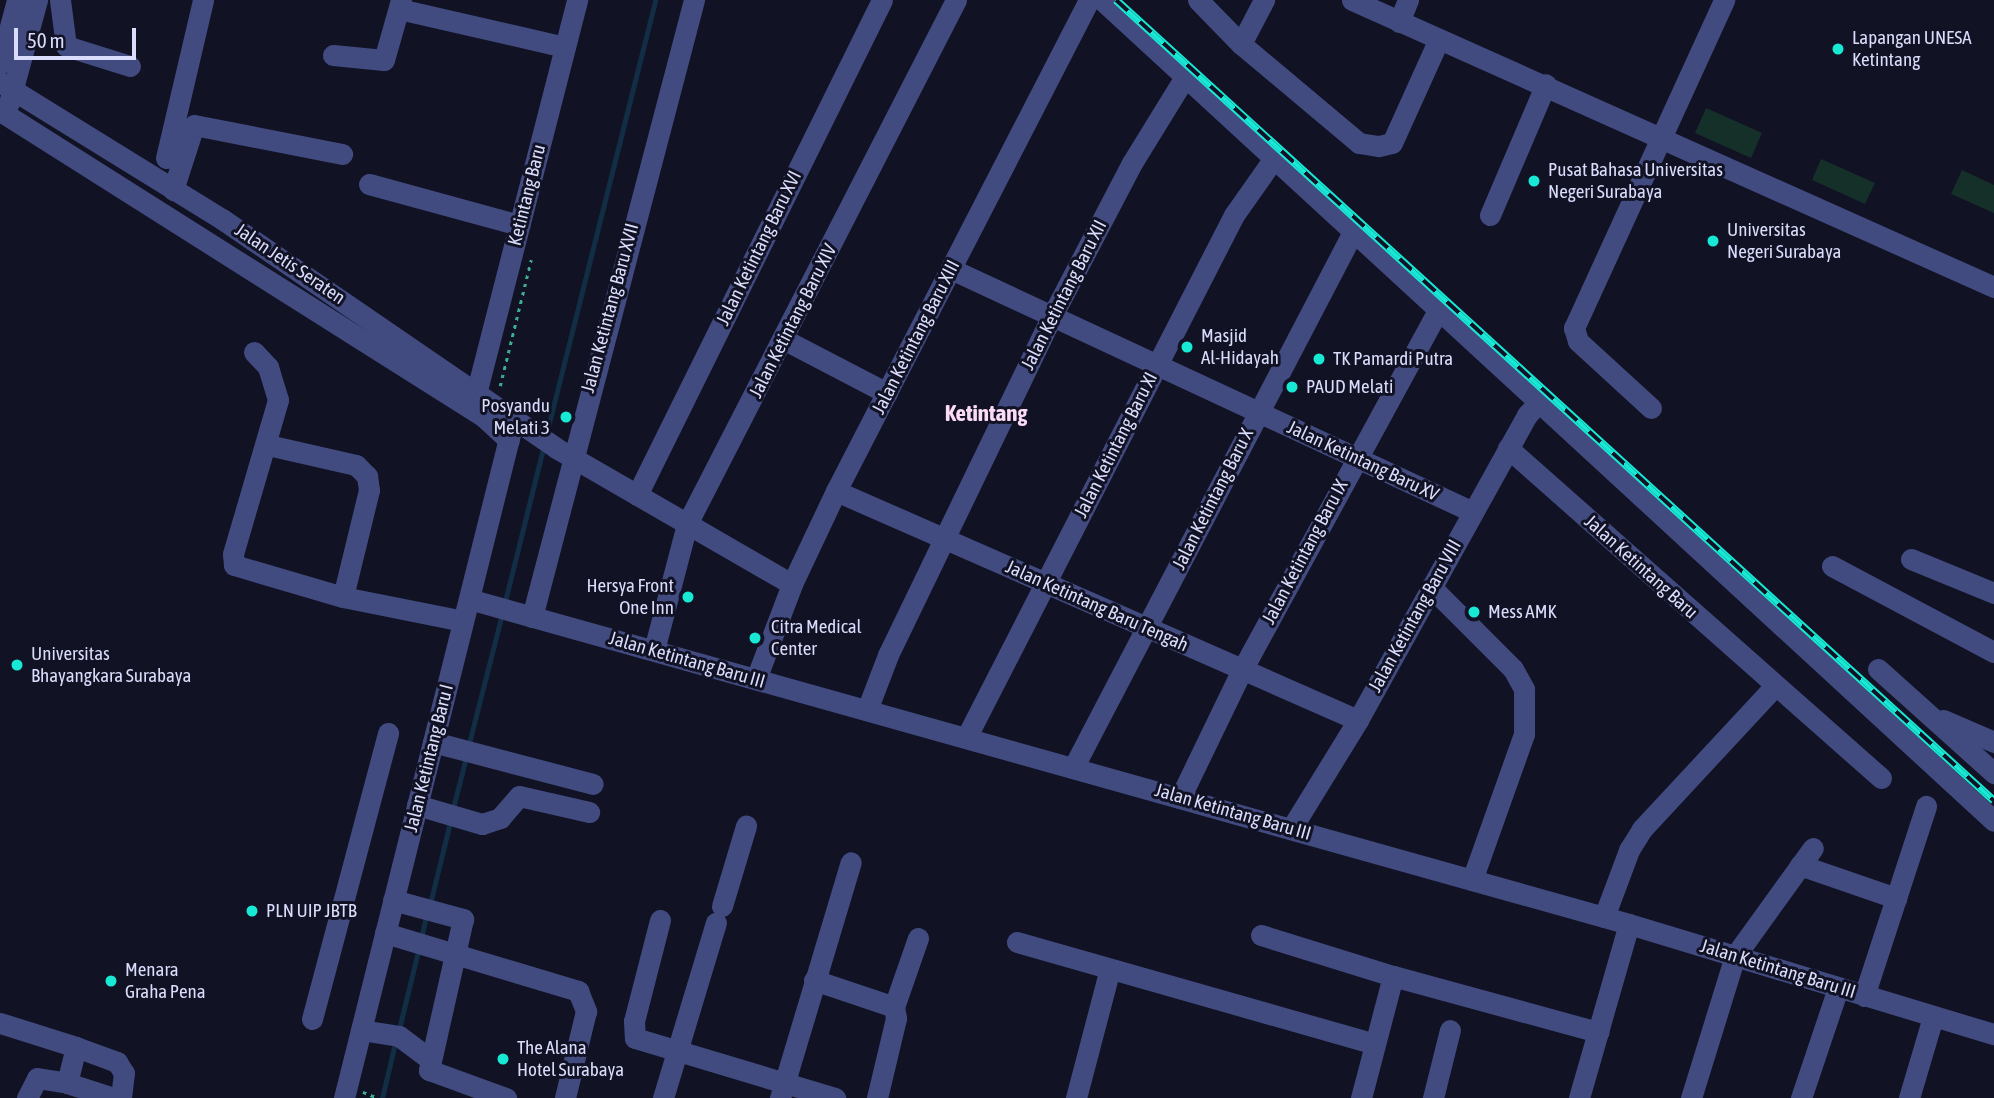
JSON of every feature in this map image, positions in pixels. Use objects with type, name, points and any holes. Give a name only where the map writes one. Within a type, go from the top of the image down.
[{"type":"street","points":[[0,64],[17,0]]},
{"type":"street","points":[[3,113],[6,86],[37,0]]},
{"type":"street","points":[[60,0],[66,46],[130,65]]},
{"type":"street","points":[[166,158],[203,0]]},
{"type":"street","name":"Ketintang Baru","points":[[477,390],[577,0]]},
{"type":"street","name":"Jalan Ketintang Baru XVII","points":[[525,616],[564,453],[694,0]]},
{"type":"street","name":"Jalan Ketintang Baru XVI","points":[[637,495],[882,0]]},
{"type":"street","name":"Jalan Ketintang Baru XIV","points":[[654,650],[687,524],[785,340],[956,0]]},
{"type":"street","name":"Jalan Ketintang Baru XIII","points":[[756,679],[792,584],[836,491],[1089,0]]},
{"type":"street","points":[[1102,0],[1994,821]]},
{"type":"street","points":[[1198,0],[1241,44],[1359,143],[1379,146],[1392,143],[1439,39]]},
{"type":"street","points":[[1241,44],[1264,0]]},
{"type":"street","points":[[1352,0],[1546,84],[1663,140],[1994,286]]},
{"type":"street","points":[[1399,22],[1408,0]]},
{"type":"street","points":[[1651,408],[1578,341],[1574,328],[1663,140],[1724,0]]},
{"type":"street","points":[[333,55],[384,60],[400,4],[565,47]]},
{"type":"street","name":"Jalan Ketintang Baru XII","points":[[867,710],[944,539],[1052,316],[1132,163],[1185,77]]},
{"type":"street","points":[[1490,215],[1546,84]]},
{"type":"street","name":"Jalan Jetis Seraten","points":[[6,86],[173,190],[477,390],[564,453],[792,584]]},
{"type":"street","name":"Jalan Jetis Seraten","points":[[3,113],[484,416],[509,440]]},
{"type":"street","points":[[173,190],[194,125],[342,154]]},
{"type":"street","name":"Jalan Ketintang Baru XI","points":[[966,738],[1234,215],[1274,158]]},
{"type":"street","points":[[369,184],[519,225]]},
{"type":"street","name":"Jalan Ketintang Baru X","points":[[1073,768],[1353,230]]},
{"type":"street","name":"Jalan Ketintang Baru XV","points":[[951,268],[1471,511]]},
{"type":"street","name":"Jalan Ketintang Baru IX","points":[[1180,798],[1242,670],[1438,310]]},
{"type":"street","points":[[785,340],[887,393]]},
{"type":"street","points":[[254,352],[268,367],[277,392],[268,445],[233,554],[234,565],[343,597],[463,621]]},
{"type":"street","name":"Jalan Ketintang Baru VIII","points":[[1291,829],[1358,720],[1471,511],[1538,403]]},
{"type":"street","name":"Jalan Ketintang Baru I","points":[[344,1098],[385,933],[403,903],[427,809],[433,742],[509,440],[519,422]]},
{"type":"street","points":[[268,445],[356,465],[367,476],[369,490],[343,597]]},
{"type":"street","name":"Jalan Ketintang Baru","points":[[1508,448],[1774,687],[1881,778]]},
{"type":"street","name":"Jalan Ketintang Baru Tengah","points":[[836,491],[1358,720]]},
{"type":"street","points":[[1910,559],[1994,593]]},
{"type":"street","points":[[1832,566],[1994,652]]},
{"type":"street","points":[[1431,587],[1513,669],[1524,689],[1524,734],[1472,880]]},
{"type":"street","name":"Jalan Ketintang Baru III","points":[[469,599],[1629,924],[1994,1034]]},
{"type":"street","points":[[1878,669],[1994,773]]},
{"type":"street","points":[[1604,917],[1629,850],[1642,829],[1774,687]]},
{"type":"street","points":[[1925,712],[1994,742]]},
{"type":"street","points":[[312,1019],[388,733]]},
{"type":"street","points":[[433,742],[593,785]]},
{"type":"street","points":[[427,809],[459,819],[492,822],[519,796],[589,812]]},
{"type":"street","points":[[1864,996],[1926,806]]},
{"type":"street","points":[[663,1098],[746,826]]},
{"type":"street","points":[[1691,1098],[1735,956],[1807,857],[1896,898]]},
{"type":"street","points":[[782,1090],[851,862]]},
{"type":"street","points":[[403,903],[463,919],[428,1058],[434,1075],[506,1098]]},
{"type":"street","points":[[660,920],[632,1032],[644,1042],[678,1048],[782,1090],[835,1098]]},
{"type":"street","points":[[1579,1098],[1629,924]]},
{"type":"street","points":[[385,933],[583,997],[586,1011],[565,1098]]},
{"type":"street","points":[[1261,935],[1393,976],[1598,1032]]},
{"type":"street","points":[[877,1098],[896,1018],[894,1007],[918,938]]},
{"type":"street","points":[[1017,942],[1109,972],[1374,1044]]},
{"type":"street","points":[[1076,1098],[1109,972]]},
{"type":"street","points":[[1361,1098],[1393,976]]},
{"type":"street","points":[[814,980],[894,1007]]},
{"type":"street","points":[[1801,1098],[1838,988]]},
{"type":"street","points":[[1909,1098],[1933,1017]]},
{"type":"street","points":[[0,1023],[117,1062],[124,1073],[121,1098]]},
{"type":"street","points":[[361,1030],[392,1034],[428,1058]]},
{"type":"street","points":[[1433,1098],[1450,1030]]},
{"type":"street","points":[[67,1083],[76,1047]]},
{"type":"street","points":[[27,1098],[37,1078],[67,1083],[114,1098]]},
{"type":"path","points":[[374,1096],[378,1098]]},
{"type":"green space","points":[[1706,108],[1762,133],[1751,158],[1695,133]]},
{"type":"green space","points":[[1821,159],[1875,183],[1865,204],[1812,180]]},
{"type":"green space","points":[[1962,170],[1994,185],[1994,213],[1951,194]]},
{"type":"waterway","points":[[546,435],[655,0]]},
{"type":"waterway","points":[[504,605],[544,444]]},
{"type":"waterway","points":[[468,747],[502,614]]},
{"type":"waterway","points":[[452,812],[466,757]]},
{"type":"waterway","points":[[430,904],[450,822]]},
{"type":"waterway","points":[[421,938],[427,913]]},
{"type":"waterway","points":[[399,1029],[419,947]]},
{"type":"waterway","points":[[382,1098],[396,1039]]},
{"type":"railway","points":[[1116,0],[1994,801]]},
{"type":"place","name":"Lapangan UNESA Ketintang","points":[[1838,49]]},
{"type":"place","name":"Pusat Bahasa Universitas Negeri Surabaya","points":[[1534,181]]},
{"type":"place","name":"Universitas Negeri Surabaya","points":[[1713,241]]},
{"type":"place","name":"Masjid Al-Hidayah","points":[[1187,347]]},
{"type":"place","name":"TK Pamardi Putra","points":[[1319,359]]},
{"type":"place","name":"PAUD Melati","points":[[1292,387]]},
{"type":"place","name":"Posyandu Melati 3","points":[[566,417]]},
{"type":"place","name":"Hersya Front One Inn","points":[[688,597]]},
{"type":"place","name":"Mess AMK","points":[[1474,612]]},
{"type":"place","name":"Citra Medical Center","points":[[755,638]]},
{"type":"place","name":"Universitas Bhayangkara Surabaya","points":[[17,665]]},
{"type":"place","name":"PLN UIP JBTB","points":[[252,911]]},
{"type":"place","name":"Menara Graha Pena","points":[[111,981]]},
{"type":"place","name":"The Alana Hotel Surabaya","points":[[503,1059]]},
{"type":"district","name":"Ketintang","points":[[986,413]]}]
